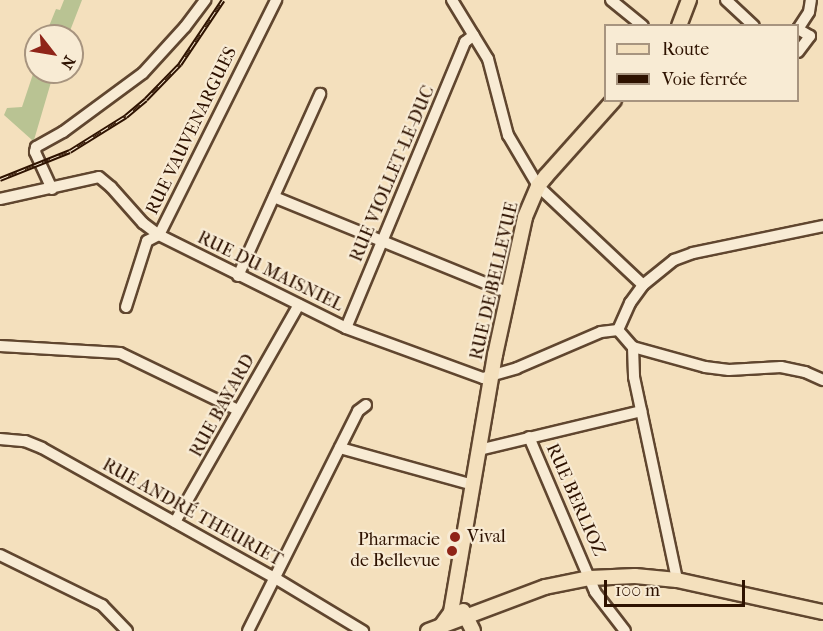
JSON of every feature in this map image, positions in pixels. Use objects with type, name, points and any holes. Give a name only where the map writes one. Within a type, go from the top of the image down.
[{"type":"main road","points":[[680,24],[689,0]]},
{"type":"main road","points":[[538,186],[612,102]]},
{"type":"main road","name":"RUE DE BELLEVUE","points":[[435,628],[451,612],[492,374],[525,217],[538,186]]},
{"type":"main road","points":[[435,628],[545,587],[590,578],[635,576],[677,580],[823,612]]},
{"type":"main road","points":[[455,589],[473,631]]},
{"type":"street","points":[[0,199],[52,189],[35,152],[36,147],[63,132],[142,73],[185,27],[204,0]]},
{"type":"street","name":"RUE VAUVENARGUES","points":[[126,307],[147,242],[159,235],[276,0]]},
{"type":"street","name":"RUE DE BELLEVUE","points":[[452,0],[494,73],[507,135],[538,186]]},
{"type":"street","points":[[611,0],[641,24]]},
{"type":"street","points":[[726,0],[752,24]]},
{"type":"street","points":[[799,27],[809,12],[811,0]]},
{"type":"street","points":[[799,30],[810,36],[799,51]]},
{"type":"street","name":"RUE VIOLLET-LE-DUC","points":[[346,328],[465,42],[474,35]]},
{"type":"street","points":[[238,276],[320,94]]},
{"type":"street","name":"RUE DU MAISNIEL","points":[[52,189],[99,177],[143,223],[159,235],[238,276],[346,328],[483,378],[492,374]]},
{"type":"street","points":[[538,186],[643,285]]},
{"type":"street","points":[[274,197],[509,293]]},
{"type":"street","points":[[618,330],[630,303],[643,285],[674,260],[693,253],[823,226]]},
{"type":"street","name":"RUE BAYARD","points":[[175,522],[299,305]]},
{"type":"street","points":[[618,330],[633,348],[717,370],[781,367],[805,372],[823,380]]},
{"type":"street","points":[[492,374],[517,368],[601,332],[618,330]]},
{"type":"street","points":[[0,346],[120,353],[238,410]]},
{"type":"street","points":[[633,348],[633,372],[677,580]]},
{"type":"street","points":[[248,631],[358,411],[366,405]]},
{"type":"street","points":[[479,450],[641,411]]},
{"type":"street","name":"RUE BERLIOZ","points":[[529,437],[598,598],[625,631]]},
{"type":"street","name":"RUE ANDRÉ THEURIET","points":[[0,439],[35,444],[275,578],[363,631]]},
{"type":"street","points":[[340,448],[473,484]]},
{"type":"street","points":[[0,555],[102,605],[127,631]]},
{"type":"green space","points":[[64,0],[82,0],[73,24],[50,24],[56,9],[60,10]]},
{"type":"green space","points":[[30,84],[50,84],[34,140],[4,115],[7,108],[22,107]]},
{"type":"railway","points":[[0,179],[70,151],[126,116],[180,64],[223,0]]},
{"type":"place","name":"Vival","points":[[455,537]]},
{"type":"place","name":"Pharmacie de Bellevue","points":[[452,551]]}]
